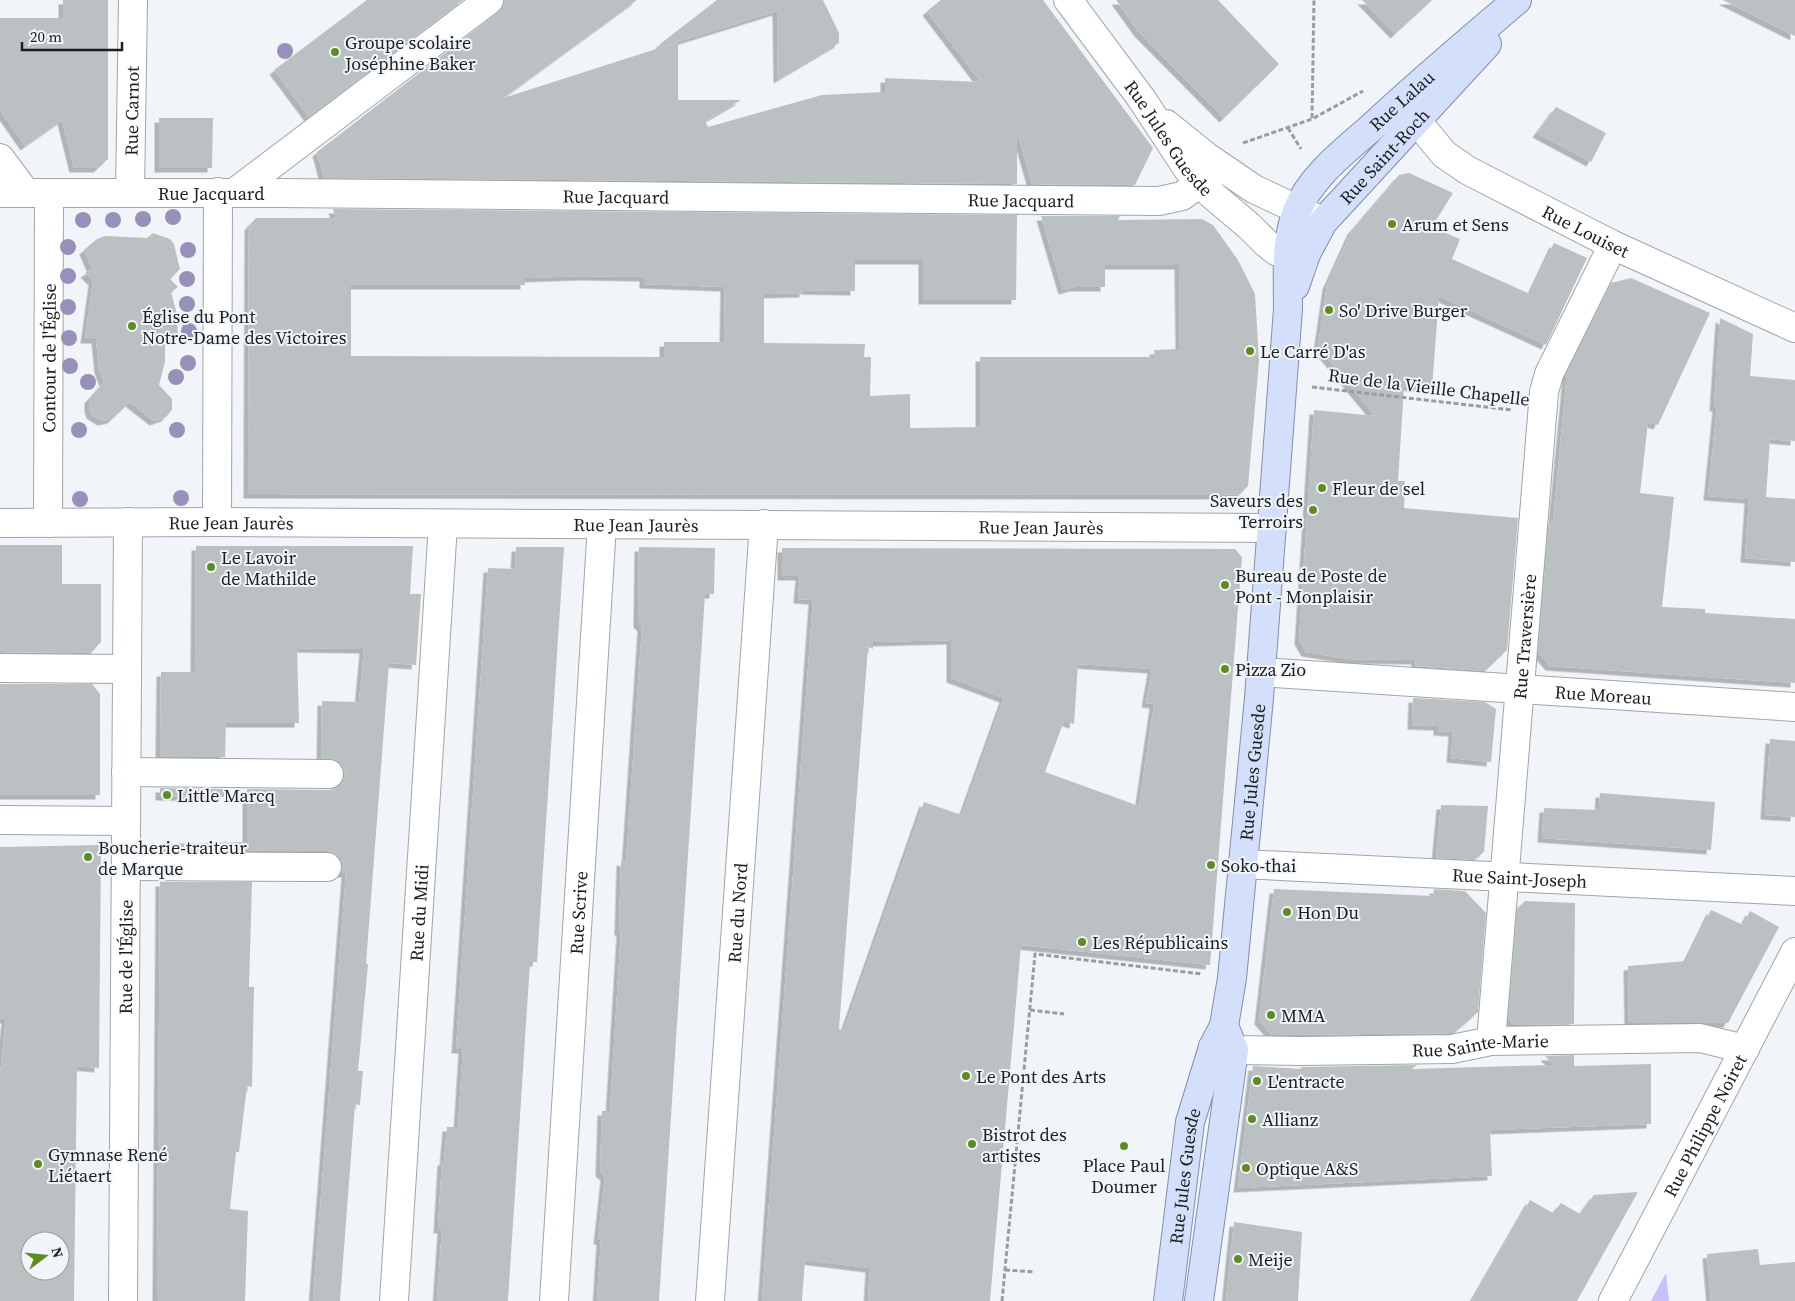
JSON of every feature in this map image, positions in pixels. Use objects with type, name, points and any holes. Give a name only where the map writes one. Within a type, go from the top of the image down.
[{"type":"main road","name":"Rue Lalau","points":[[1297,210],[1319,177],[1408,111],[1517,0]]},
{"type":"main road","name":"Rue Saint-Roch","points":[[1323,222],[1408,111],[1495,36],[1522,0]]},
{"type":"main road","name":"Rue Jules Guesde","points":[[1199,1301],[1224,1041],[1232,978],[1260,672],[1288,309],[1296,260],[1292,229],[1297,210]]},
{"type":"main road","name":"Rue Jules Guesde","points":[[1296,260],[1323,222]]},
{"type":"main road","name":"Rue Jules Guesde","points":[[1168,1301],[1189,1130],[1224,1041]]},
{"type":"street","name":"Rue Carnot","points":[[130,192],[133,0]]},
{"type":"street","points":[[216,522],[226,193],[489,0]]},
{"type":"street","name":"Rue Jules Guesde","points":[[1068,0],[1141,98],[1210,169],[1266,243],[1296,260]]},
{"type":"street","name":"Rue Louiset","points":[[1408,111],[1444,154],[1461,166],[1613,245],[1795,328]]},
{"type":"street","points":[[0,158],[25,193]]},
{"type":"street","name":"Rue Jacquard","points":[[25,193],[130,192],[1159,201],[1182,196],[1210,169]]},
{"type":"street","points":[[1210,169],[1323,222]]},
{"type":"street","name":"Contour de l'Église","points":[[25,193],[48,523]]},
{"type":"street","name":"Rue Traversière","points":[[1491,1042],[1542,414],[1549,374],[1613,245]]},
{"type":"street","name":"Rue de l'Église","points":[[123,1301],[128,522]]},
{"type":"street","name":"Rue Jean Jaurès","points":[[0,523],[764,524],[1272,528]]},
{"type":"street","name":"Rue du Midi","points":[[394,1301],[443,524]]},
{"type":"street","name":"Rue Scrive","points":[[554,1301],[602,524]]},
{"type":"street","name":"Rue du Nord","points":[[710,1301],[764,524]]},
{"type":"street","points":[[0,668],[127,669]]},
{"type":"street","name":"Rue Moreau","points":[[1260,672],[1795,707]]},
{"type":"street","points":[[126,772],[329,774]]},
{"type":"street","points":[[0,820],[126,821]]},
{"type":"street","name":"Rue Saint-Joseph","points":[[1242,864],[1505,875],[1795,891]]},
{"type":"street","points":[[126,866],[327,867]]},
{"type":"street","name":"Rue Philippe Noiret","points":[[1613,1301],[1795,952]]},
{"type":"street","name":"Rue Sainte-Marie","points":[[1224,1041],[1452,1050],[1491,1042],[1700,1038],[1745,1049]]},
{"type":"path","points":[[1312,118],[1314,0]]},
{"type":"path","points":[[1210,169],[1225,148],[1264,137],[1312,118],[1367,89]]},
{"type":"path","name":"Rue de la Vieille Chapelle","points":[[1282,383],[1542,414]]},
{"type":"path","points":[[1002,1301],[1035,954],[1232,978]]},
{"type":"path","points":[[1030,1010],[1064,1014]]},
{"type":"path","points":[[1005,1270],[1035,1272]]},
{"type":"shaded area","points":[[1666,1273],[1669,1301],[1651,1301]]},
{"type":"building","points":[[63,0],[108,0],[108,159],[98,168],[74,168],[62,120],[25,146],[0,110],[0,18],[63,18]]},
{"type":"building","points":[[367,0],[463,0],[309,117],[274,70]]},
{"type":"building","points":[[504,0],[637,0],[503,98],[678,42],[678,100],[741,100],[705,121],[708,127],[822,95],[885,92],[885,78],[981,82],[927,11],[941,0],[1043,0],[1153,148],[1135,185],[1032,184],[1017,131],[1017,184],[324,178],[317,152],[498,12]]},
{"type":"building","points":[[717,0],[823,0],[839,33],[839,43],[778,79],[777,11],[661,47],[660,44]]},
{"type":"building","points":[[1116,0],[1218,0],[1279,64],[1224,118],[1139,32]]},
{"type":"building","points":[[1362,0],[1432,0],[1395,34]]},
{"type":"building","points":[[1723,0],[1795,0],[1795,36]]},
{"type":"building","points":[[1556,107],[1606,133],[1591,162],[1537,133]]},
{"type":"building","points":[[159,118],[213,118],[212,168],[159,168]]},
{"type":"building","points":[[1409,173],[1453,193],[1432,227],[1460,239],[1452,259],[1530,294],[1554,243],[1587,258],[1546,345],[1439,296],[1432,388],[1404,386],[1398,481],[1405,481],[1404,508],[1518,518],[1507,650],[1485,671],[1415,666],[1416,660],[1350,659],[1306,652],[1299,640],[1314,410],[1375,416],[1318,347],[1327,285],[1352,230],[1399,175]]},
{"type":"building","points":[[333,209],[1017,215],[1016,300],[923,300],[923,260],[855,260],[855,291],[804,290],[804,293],[764,294],[764,343],[865,344],[864,357],[871,357],[870,396],[910,394],[910,428],[980,427],[980,357],[1155,357],[1154,350],[1180,349],[1179,265],[1105,265],[1105,287],[1074,287],[1063,290],[1041,216],[1120,216],[1118,220],[1202,219],[1213,225],[1238,260],[1255,294],[1259,361],[1248,486],[1240,494],[1204,495],[248,494],[249,226],[256,218],[336,218]],"holes":[[[584,276],[644,277],[644,284],[725,287],[724,342],[664,342],[664,357],[351,356],[351,285],[525,285],[525,278]]]},
{"type":"building","name":"Église du Pont Notre-Dame des Victoires","points":[[153,233],[170,239],[174,244],[180,269],[170,279],[178,287],[171,292],[177,314],[178,340],[165,340],[165,362],[159,385],[172,399],[172,410],[166,417],[154,421],[130,402],[112,419],[102,421],[91,414],[89,407],[89,399],[104,382],[99,369],[96,339],[85,339],[93,281],[85,273],[92,269],[84,250],[97,239],[105,236],[147,238]]},
{"type":"building","points":[[1631,278],[1710,313],[1658,425],[1648,422],[1640,493],[1674,497],[1662,607],[1705,609],[1705,613],[1795,619],[1795,683],[1550,666],[1538,652],[1549,521],[1553,521],[1567,374],[1611,283]]},
{"type":"building","points":[[1720,318],[1753,334],[1750,376],[1795,380],[1795,441],[1770,439],[1766,497],[1795,499],[1795,562],[1745,558],[1749,499],[1708,496],[1717,407],[1714,407]]},
{"type":"building","points":[[0,545],[62,545],[62,584],[101,584],[101,642],[91,653],[0,652]]},
{"type":"building","points":[[196,546],[413,546],[410,594],[421,594],[416,665],[389,663],[366,964],[368,964],[358,1071],[363,1071],[360,1105],[355,1104],[340,1301],[313,1301],[346,873],[341,873],[343,867],[340,859],[334,853],[328,851],[160,851],[160,844],[247,842],[247,789],[329,790],[343,782],[345,774],[343,767],[336,760],[321,758],[322,701],[359,702],[364,649],[297,648],[299,723],[226,723],[225,757],[160,757],[161,672],[195,672]]},
{"type":"building","points":[[516,547],[564,547],[537,962],[530,962],[508,1301],[437,1301],[442,1229],[438,1229],[442,1161],[444,1161],[447,1127],[458,1127],[463,1049],[456,1049],[488,568],[515,569]]},
{"type":"building","points":[[639,547],[715,548],[714,594],[705,594],[659,1301],[597,1301],[601,1240],[598,1240],[605,1176],[600,1172],[602,1111],[610,1111],[621,931],[619,931],[621,861],[626,862],[642,627],[638,623]]},
{"type":"building","points":[[782,548],[1235,549],[1242,557],[1210,965],[1021,945],[990,1301],[868,1301],[870,1268],[805,1260],[802,1301],[762,1301],[813,600],[798,599],[800,576],[782,576]],"holes":[[[951,640],[951,678],[1004,698],[962,815],[924,802],[844,1030],[839,1029],[868,647],[873,649],[873,642]],[[1078,664],[1152,669],[1146,703],[1154,704],[1139,806],[1045,772],[1064,721],[1074,724]]]},
{"type":"building","points":[[0,684],[92,684],[100,694],[100,795],[0,795]]},
{"type":"building","points":[[1413,698],[1485,702],[1496,709],[1491,762],[1451,758],[1453,732],[1438,731],[1438,726],[1412,725]]},
{"type":"building","points":[[1770,739],[1795,741],[1795,817],[1765,815]]},
{"type":"building","points":[[160,788],[225,789],[224,797],[160,796]]},
{"type":"building","points":[[1600,793],[1715,802],[1711,850],[1542,838],[1544,808],[1599,810]]},
{"type":"building","points":[[1441,805],[1488,806],[1484,852],[1474,860],[1436,858]]},
{"type":"building","points":[[101,845],[99,1068],[77,1066],[74,1301],[0,1301],[0,1075],[6,1019],[0,1018],[0,847]]},
{"type":"building","points":[[160,882],[252,882],[249,987],[254,987],[252,1087],[247,1086],[239,1152],[236,1152],[230,1209],[248,1211],[245,1301],[157,1301]]},
{"type":"building","points":[[1274,889],[1433,896],[1434,889],[1465,891],[1486,913],[1478,1012],[1454,1033],[1272,1035],[1259,1020]]},
{"type":"building","points":[[1525,901],[1575,903],[1574,1024],[1515,1025],[1508,1019],[1517,909]]},
{"type":"building","points":[[1711,910],[1743,925],[1750,911],[1779,927],[1728,1023],[1629,1023],[1628,966],[1686,961]]},
{"type":"building","points":[[1574,1055],[1574,1066],[1651,1064],[1651,1124],[1490,1130],[1492,1176],[1238,1188],[1253,1066],[1302,1069],[1300,1067],[1417,1065],[1412,1069],[1554,1065],[1545,1056]]},
{"type":"building","points":[[1638,1192],[1577,1301],[1472,1301],[1530,1200],[1553,1213],[1561,1203],[1580,1214],[1594,1195]]},
{"type":"building","points":[[1234,1222],[1302,1232],[1298,1301],[1226,1301]]},
{"type":"building","points":[[1758,1249],[1760,1265],[1795,1262],[1795,1301],[1711,1301],[1707,1254]]},
{"type":"place","name":"Groupe scolaire Joséphine Baker","points":[[335,52]]},
{"type":"place","name":"Arum et Sens","points":[[1392,224]]},
{"type":"place","name":"So' Drive Burger","points":[[1329,310]]},
{"type":"place","name":"Église du Pont Notre-Dame des Victoires","points":[[132,326]]},
{"type":"place","name":"Le Carré D'as","points":[[1250,351]]},
{"type":"place","name":"Fleur de sel","points":[[1322,488]]},
{"type":"place","name":"Saveurs des Terroirs","points":[[1313,510]]},
{"type":"place","name":"Le Lavoir de Mathilde","points":[[211,567]]},
{"type":"place","name":"Bureau de Poste de Pont - Monplaisir","points":[[1225,585]]},
{"type":"place","name":"Pizza Zio","points":[[1225,669]]},
{"type":"place","name":"Little Marcq","points":[[167,795]]},
{"type":"place","name":"Boucherie-traiteur de Marque","points":[[88,857]]},
{"type":"place","name":"Soko-thai","points":[[1211,865]]},
{"type":"place","name":"Hon Du","points":[[1287,912]]},
{"type":"place","name":"Les Républicains","points":[[1082,942]]},
{"type":"place","name":"MMA","points":[[1271,1015]]},
{"type":"place","name":"Le Pont des Arts","points":[[966,1076]]},
{"type":"place","name":"L'entracte","points":[[1257,1081]]},
{"type":"place","name":"Allianz","points":[[1252,1119]]},
{"type":"place","name":"Bistrot des artistes","points":[[972,1144]]},
{"type":"place","name":"Place Paul Doumer","points":[[1124,1146]]},
{"type":"place","name":"Gymnase René Liétaert","points":[[38,1164]]},
{"type":"place","name":"Optique A&S","points":[[1246,1168]]},
{"type":"place","name":"Meije","points":[[1238,1259]]}]
